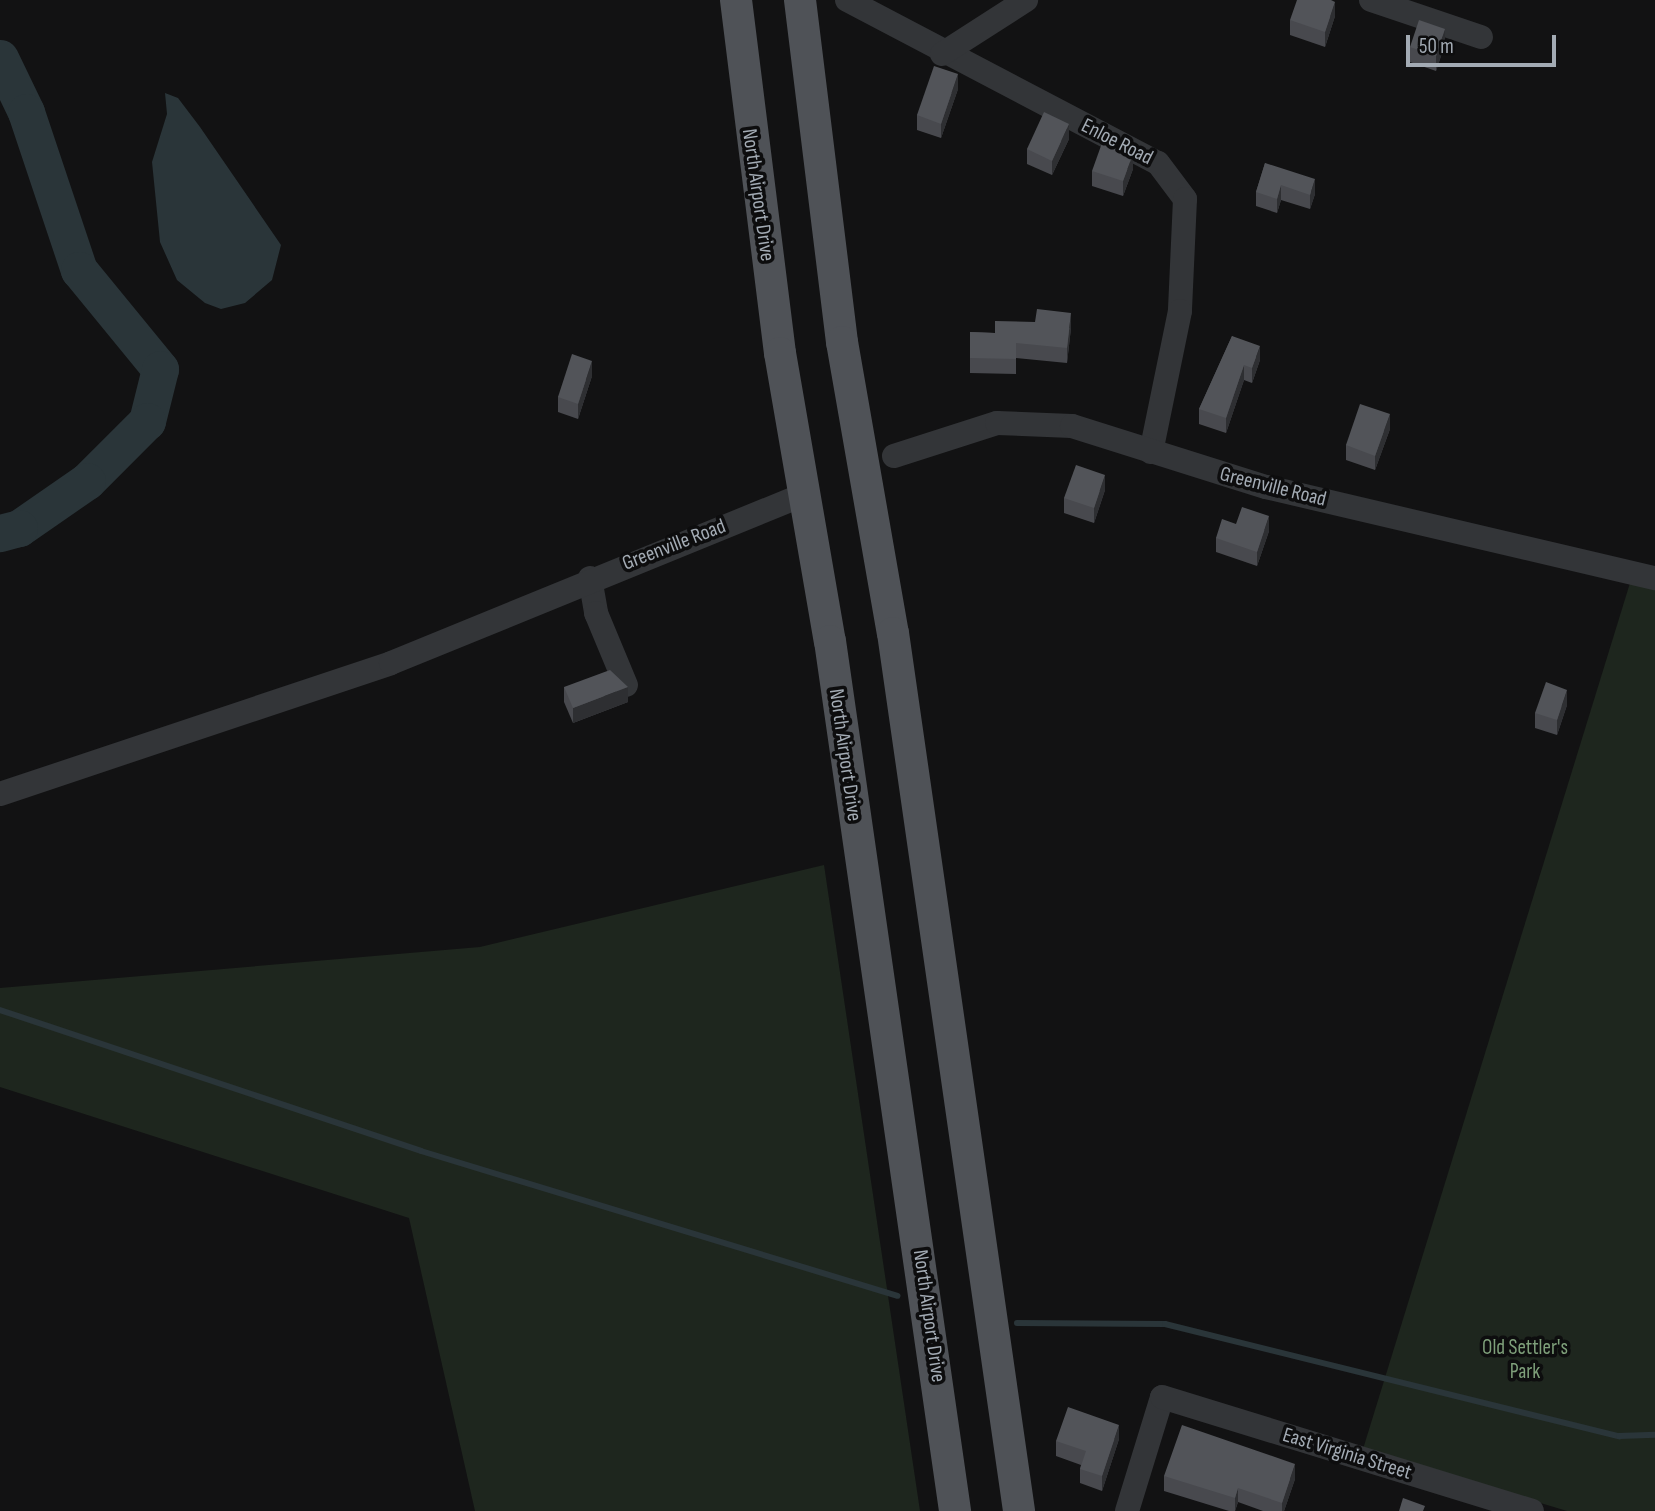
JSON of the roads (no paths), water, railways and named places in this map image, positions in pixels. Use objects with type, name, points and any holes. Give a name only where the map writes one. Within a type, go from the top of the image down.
[{"type":"main road","name":"North Airport Drive","points":[[736,0],[738,51],[801,496],[830,641],[956,1511]]},
{"type":"main road","points":[[800,0],[838,316],[893,633],[1019,1511]]},
{"type":"street","name":"Enloe Road","points":[[847,0],[942,54],[1158,163],[1185,199],[1180,311],[1151,452]]},
{"type":"street","points":[[942,54],[1026,0]]},
{"type":"street","points":[[1371,0],[1481,37]]},
{"type":"street","name":"Greenville Road","points":[[894,456],[981,427],[1020,422],[1072,426],[1266,486],[1655,578]]},
{"type":"street","name":"Greenville Road","points":[[0,794],[391,663],[548,599],[590,578],[801,496]]},
{"type":"street","points":[[590,578],[596,613],[626,685]]},
{"type":"street","name":"East Virginia Street","points":[[1127,1511],[1162,1397],[1468,1502],[1532,1511]]},
{"type":"waterway","points":[[0,58],[26,112],[79,270],[160,369],[147,421],[87,481],[19,528],[0,533]]},
{"type":"waterway","points":[[0,1010],[421,1151],[897,1296]]},
{"type":"waterway","points":[[1017,1323],[1165,1324],[1619,1436],[1655,1435]]},
{"type":"park label","name":"Old Settler's Park","points":[[1525,1360]]}]
